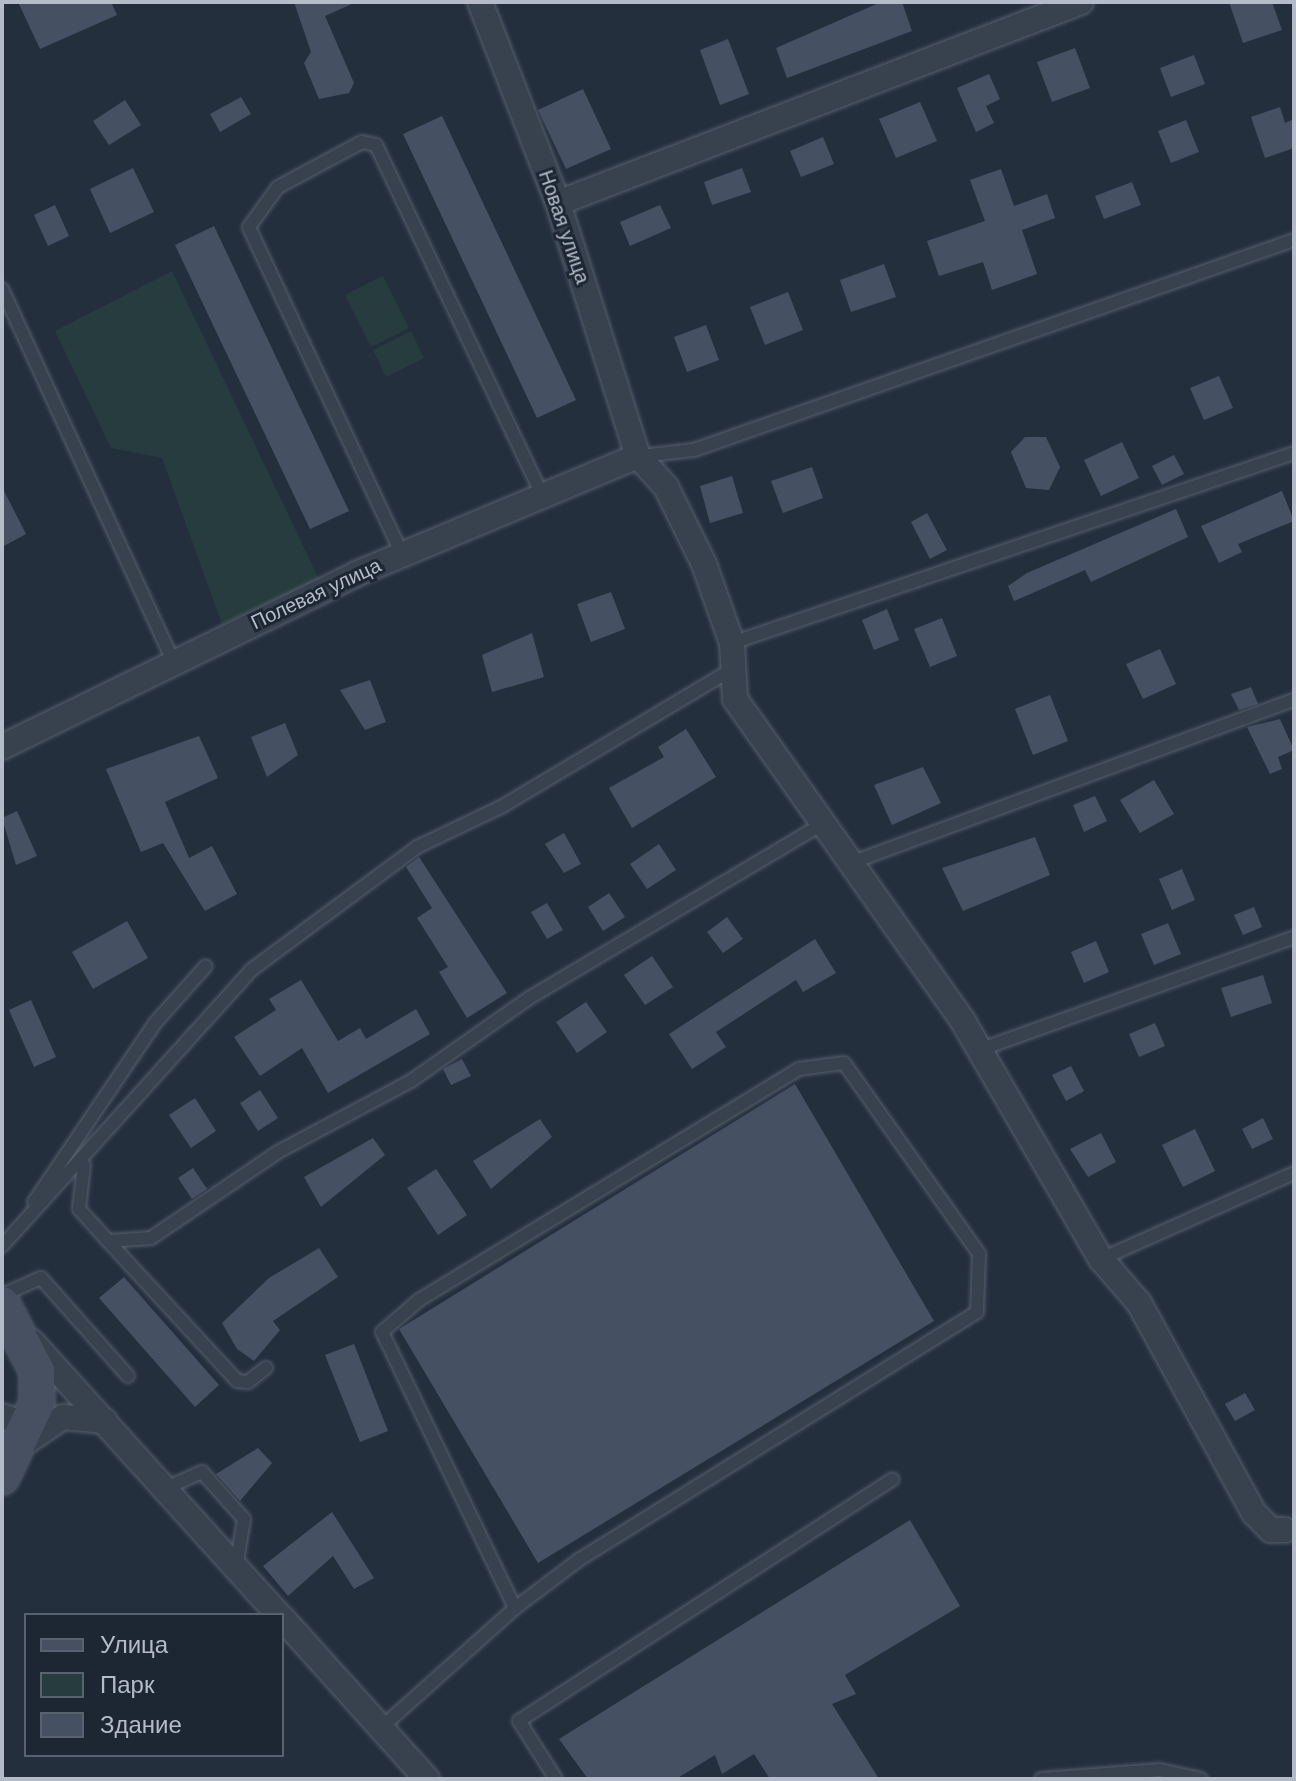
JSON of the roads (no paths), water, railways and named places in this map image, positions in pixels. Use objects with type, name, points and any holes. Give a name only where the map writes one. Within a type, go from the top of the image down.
[{"type":"main road","points":[[2,1477],[37,1371],[22,1331],[4,1298]]},
{"type":"street","name":"Новая улица","points":[[480,2],[558,203],[638,456],[687,522],[732,643]]},
{"type":"street","points":[[558,203],[1081,2]]},
{"type":"street","name":"Полевая улица","points":[[2,747],[173,661],[402,554],[541,493],[638,456]]},
{"type":"street","points":[[732,643],[729,671],[745,719],[853,862],[979,1050],[1101,1259],[1139,1303],[1254,1513],[1271,1530],[1289,1527]]},
{"type":"street","points":[[22,1331],[277,1613]]},
{"type":"street","points":[[18,1429],[63,1417],[105,1421]]},
{"type":"street","points":[[284,1620],[427,1779]]},
{"type":"lane","points":[[402,554],[249,227],[278,187],[362,142],[376,145],[541,493]]},
{"type":"lane","points":[[638,456],[694,450],[1294,240]]},
{"type":"lane","points":[[2,289],[173,661]]},
{"type":"lane","points":[[732,643],[1294,453]]},
{"type":"lane","points":[[33,1205],[85,1162],[164,1061],[251,970],[417,847],[501,807],[729,671]]},
{"type":"lane","points":[[853,862],[1294,700]]},
{"type":"lane","points":[[108,1241],[151,1238],[278,1152],[411,1081],[529,998],[824,823]]},
{"type":"lane","points":[[979,1050],[1294,937]]},
{"type":"lane","points":[[2,1246],[155,1023],[206,966]]},
{"type":"lane","points":[[382,1727],[515,1608],[580,1559],[977,1312],[979,1254],[844,1063],[799,1069],[419,1300],[382,1332],[515,1608]]},
{"type":"lane","points":[[85,1162],[79,1209],[237,1381],[248,1382],[266,1368]]},
{"type":"lane","points":[[1101,1259],[1294,1173]]},
{"type":"lane","points":[[4,1298],[41,1278],[128,1376]]},
{"type":"lane","points":[[164,1489],[202,1472],[244,1519],[236,1568]]},
{"type":"lane","points":[[556,1779],[519,1721],[893,1479]]},
{"type":"lane","points":[[1041,1779],[1160,1770],[1201,1779]]}]
